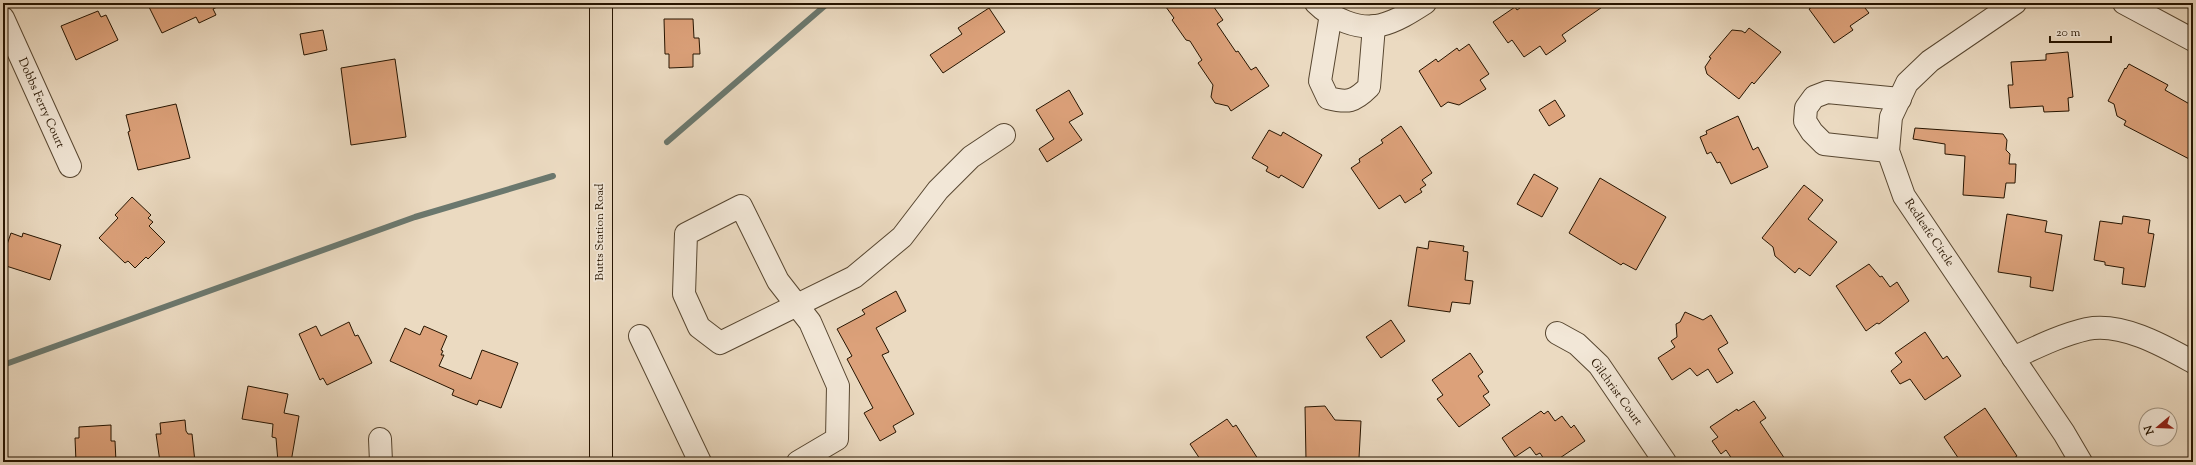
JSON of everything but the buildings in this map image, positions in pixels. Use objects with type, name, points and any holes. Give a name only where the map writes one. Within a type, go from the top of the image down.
[{"type":"main road","name":"Butts Station Road","points":[[601,462],[602,3]]},
{"type":"street","points":[[1324,8],[1350,25],[1380,26],[1407,14],[1425,3]]},
{"type":"street","name":"Redleafe Circle","points":[[2015,3],[1930,61],[1907,83],[1891,117],[1888,151],[1904,196],[2081,462]]},
{"type":"street","points":[[2124,3],[2193,40]]},
{"type":"street","points":[[1324,8],[1320,81],[1328,98],[1344,102],[1358,98],[1369,88],[1374,26]]},
{"type":"street","name":"Dobbs Ferry Court","points":[[3,18],[70,166]]},
{"type":"street","points":[[1888,151],[1824,144],[1812,132],[1805,121],[1806,108],[1814,97],[1827,92],[1900,99]]},
{"type":"street","points":[[798,462],[837,439],[838,386],[810,322],[797,306],[778,281],[741,206],[686,234],[684,294],[699,327],[720,343],[797,306],[854,277],[902,237],[938,190],[971,157],[1004,135]]},
{"type":"street","points":[[2013,358],[2056,338],[2089,329],[2117,330],[2153,340],[2193,362]]},
{"type":"street","name":"Gilchrist Court","points":[[1557,333],[1577,344],[1599,365],[1665,462]]},
{"type":"street","points":[[640,336],[700,462]]},
{"type":"street","points":[[380,439],[381,462]]},
{"type":"waterway","points":[[667,142],[828,3]]},
{"type":"waterway","points":[[3,365],[415,217],[553,176]]}]
